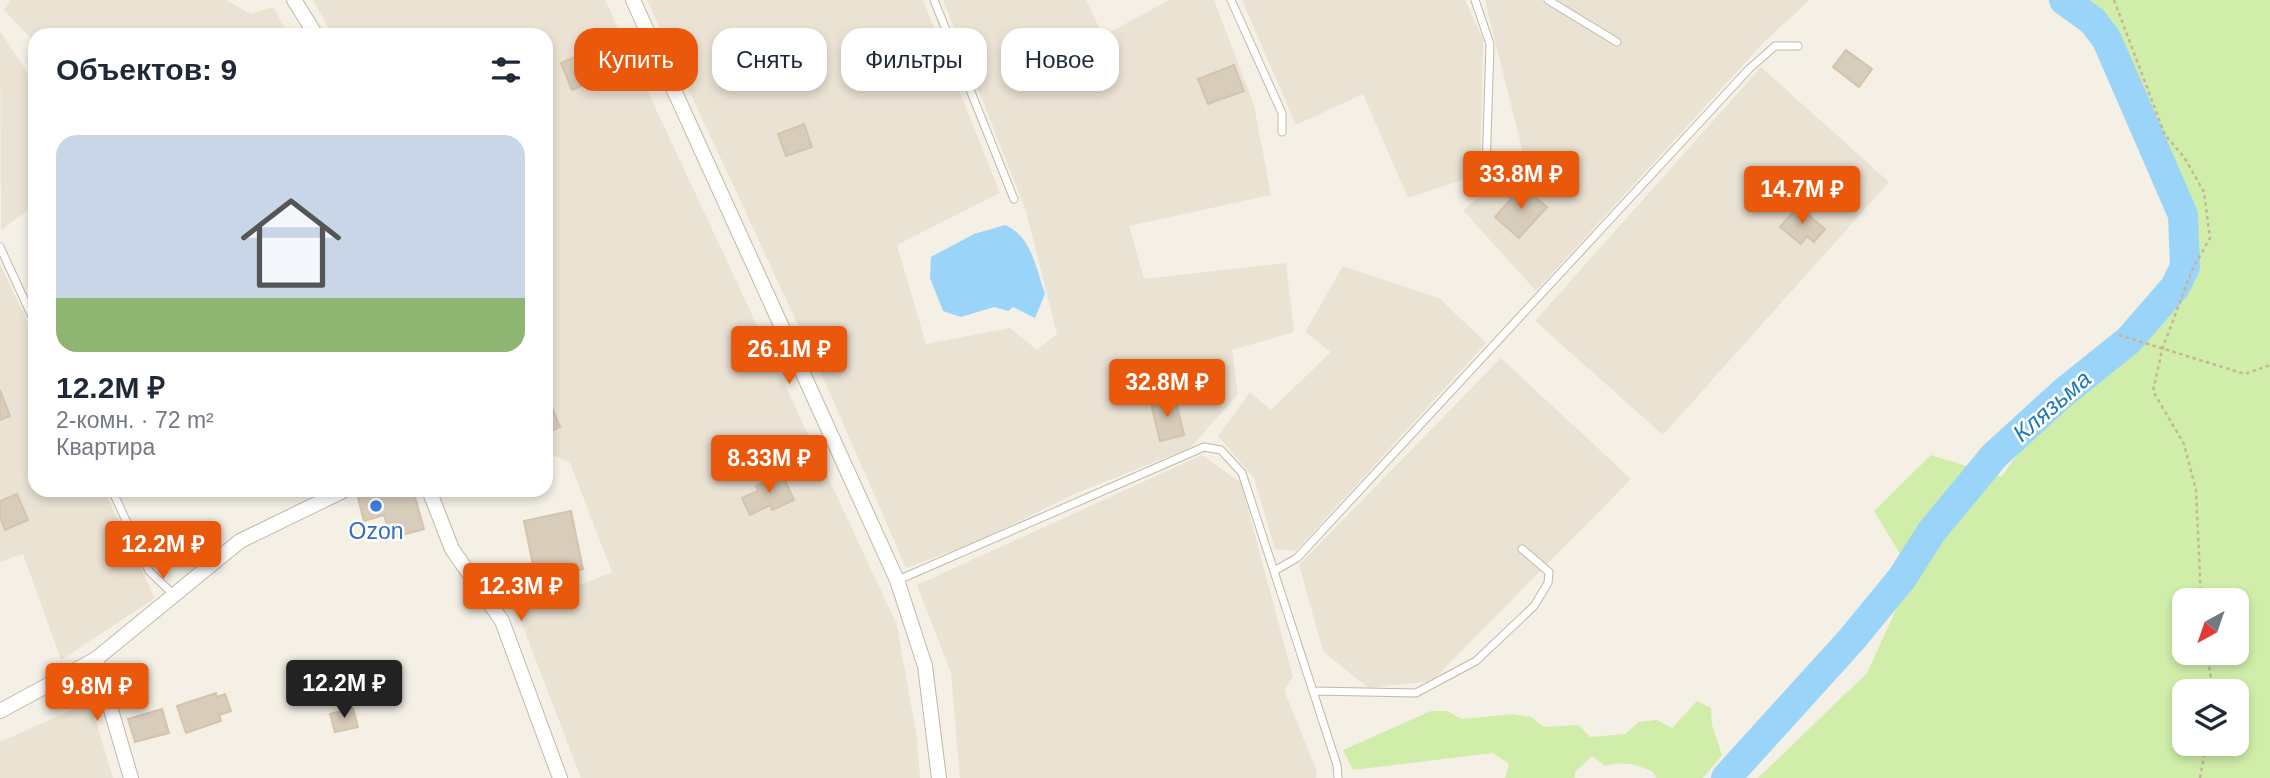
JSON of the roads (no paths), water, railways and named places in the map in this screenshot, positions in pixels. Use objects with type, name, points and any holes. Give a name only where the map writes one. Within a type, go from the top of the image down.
[{"type":"street","points":[[294,0],[312,28]]},
{"type":"street","points":[[633,0],[897,580],[925,666],[939,778]]},
{"type":"street","points":[[0,711],[96,659],[240,541],[331,497]]},
{"type":"street","points":[[432,497],[452,549],[502,621],[560,778]]},
{"type":"street","points":[[96,659],[131,778]]},
{"type":"lane","points":[[934,0],[1014,199]]},
{"type":"lane","points":[[1231,0],[1282,113],[1282,132]]},
{"type":"lane","points":[[1475,0],[1490,44],[1486,169]]},
{"type":"lane","points":[[1548,0],[1617,42]]},
{"type":"lane","points":[[1274,571],[1297,558],[1749,69],[1775,46],[1798,46]]},
{"type":"lane","points":[[0,247],[28,308]]},
{"type":"lane","points":[[897,580],[1204,447],[1221,450],[1242,473],[1314,691],[1337,765],[1338,778]]},
{"type":"lane","points":[[115,497],[149,571],[174,595]]},
{"type":"lane","points":[[1314,691],[1416,693],[1476,661],[1534,606],[1548,583],[1549,572],[1522,550]]},
{"type":"water","points":[[1005,225],[1021,237],[1036,264],[1045,294],[1035,318],[1013,307],[1008,311],[994,307],[961,317],[943,311],[930,278],[931,257],[974,234]]},
{"type":"waterway","name":"Клязьма","points":[[1726,778],[1852,639],[1902,578],[1932,531],[1994,456],[2063,393],[2129,340],[2175,287],[2185,267],[2183,215],[2107,40],[2093,21],[2064,0]]},
{"type":"place","name":"Ozon","points":[[376,506]]}]
